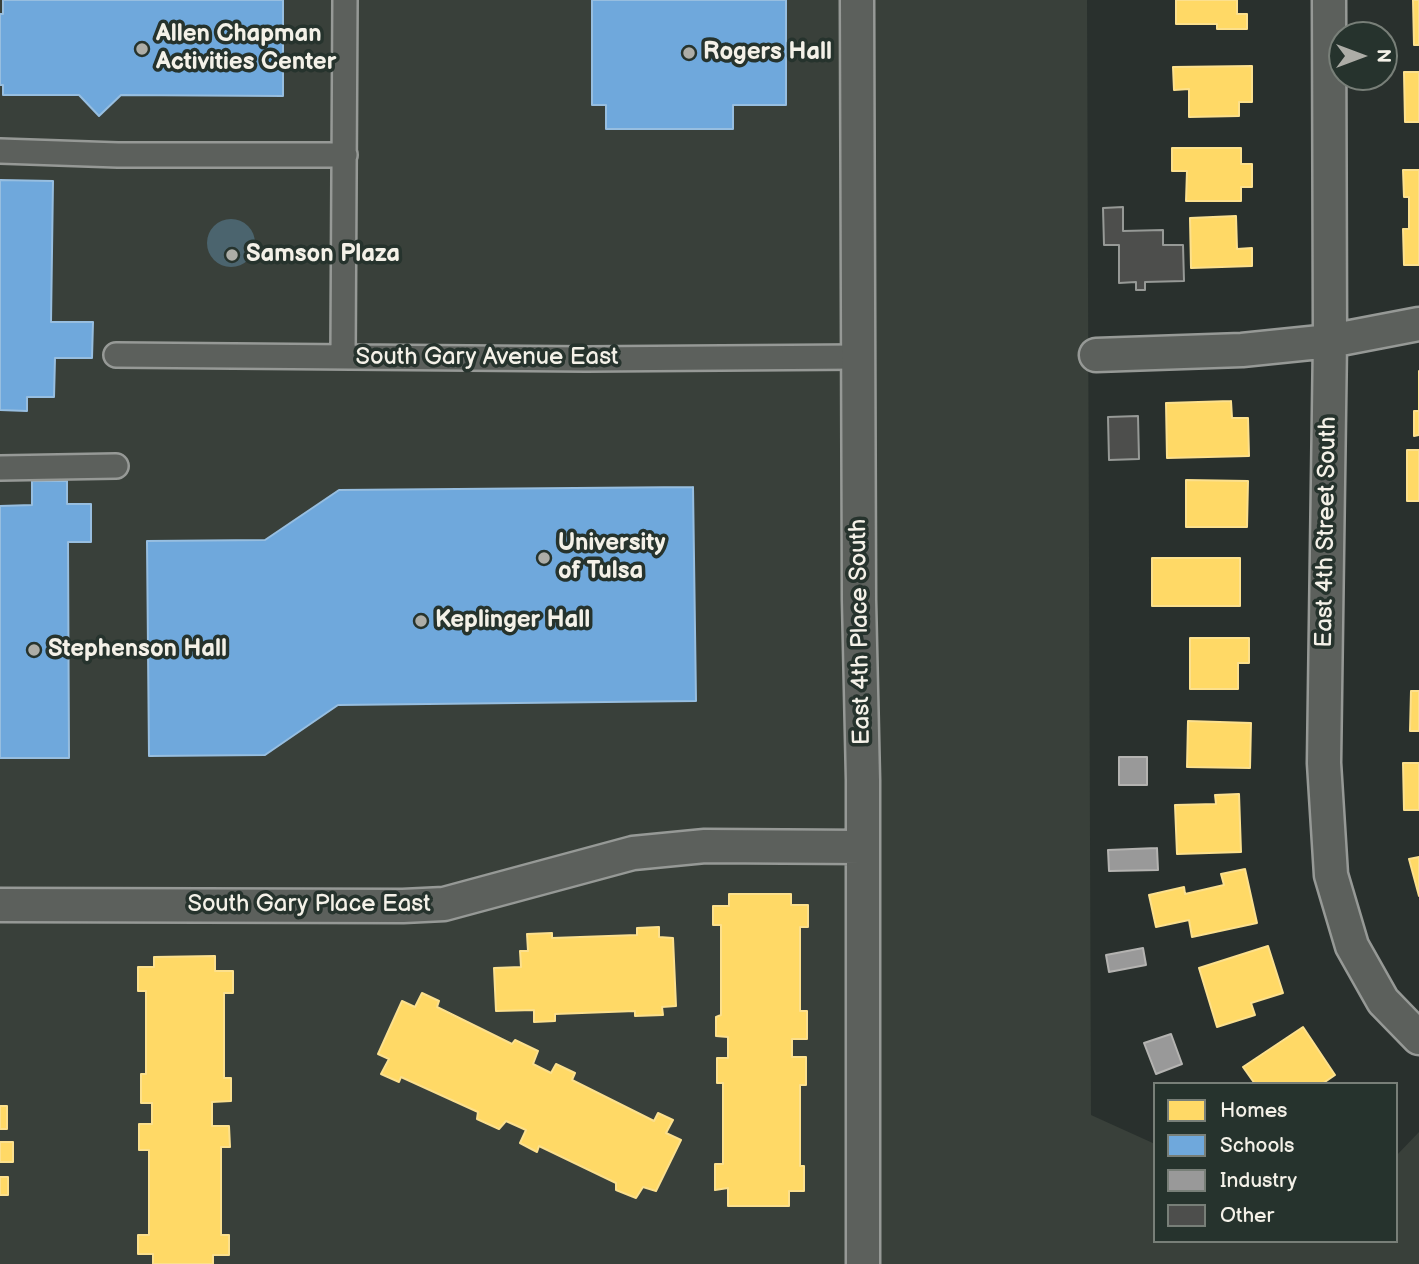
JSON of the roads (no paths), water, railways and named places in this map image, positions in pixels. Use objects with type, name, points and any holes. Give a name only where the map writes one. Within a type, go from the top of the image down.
[{"type":"street","points":[[344,357],[345,0]]},
{"type":"street","name":"East 4th Place South","points":[[857,0],[863,1264]]},
{"type":"street","name":"East 4th Street South","points":[[1329,0],[1330,341],[1324,763],[1331,875],[1352,946],[1383,1001],[1419,1038]]},
{"type":"street","points":[[0,151],[118,156],[345,156]]},
{"type":"street","points":[[1096,355],[1242,350],[1330,341],[1419,324]]},
{"type":"street","name":"South Gary Avenue East","points":[[116,355],[858,357]]},
{"type":"street","points":[[0,468],[116,466]]},
{"type":"street","name":"South Gary Place East","points":[[0,905],[444,904],[633,853],[705,846],[863,847]]},
{"type":"water","points":[[231,219],[248,226],[255,243],[248,260],[231,267],[214,260],[207,243],[214,226]]},
{"type":"place","name":"Allen Chapman Activities Center","points":[[142,49]]},
{"type":"place","name":"Rogers Hall","points":[[689,53]]},
{"type":"place","name":"Samson Plaza","points":[[232,255]]},
{"type":"place","name":"University of Tulsa","points":[[544,558]]},
{"type":"place","name":"Keplinger Hall","points":[[421,621]]},
{"type":"place","name":"Stephenson Hall","points":[[34,650]]}]
